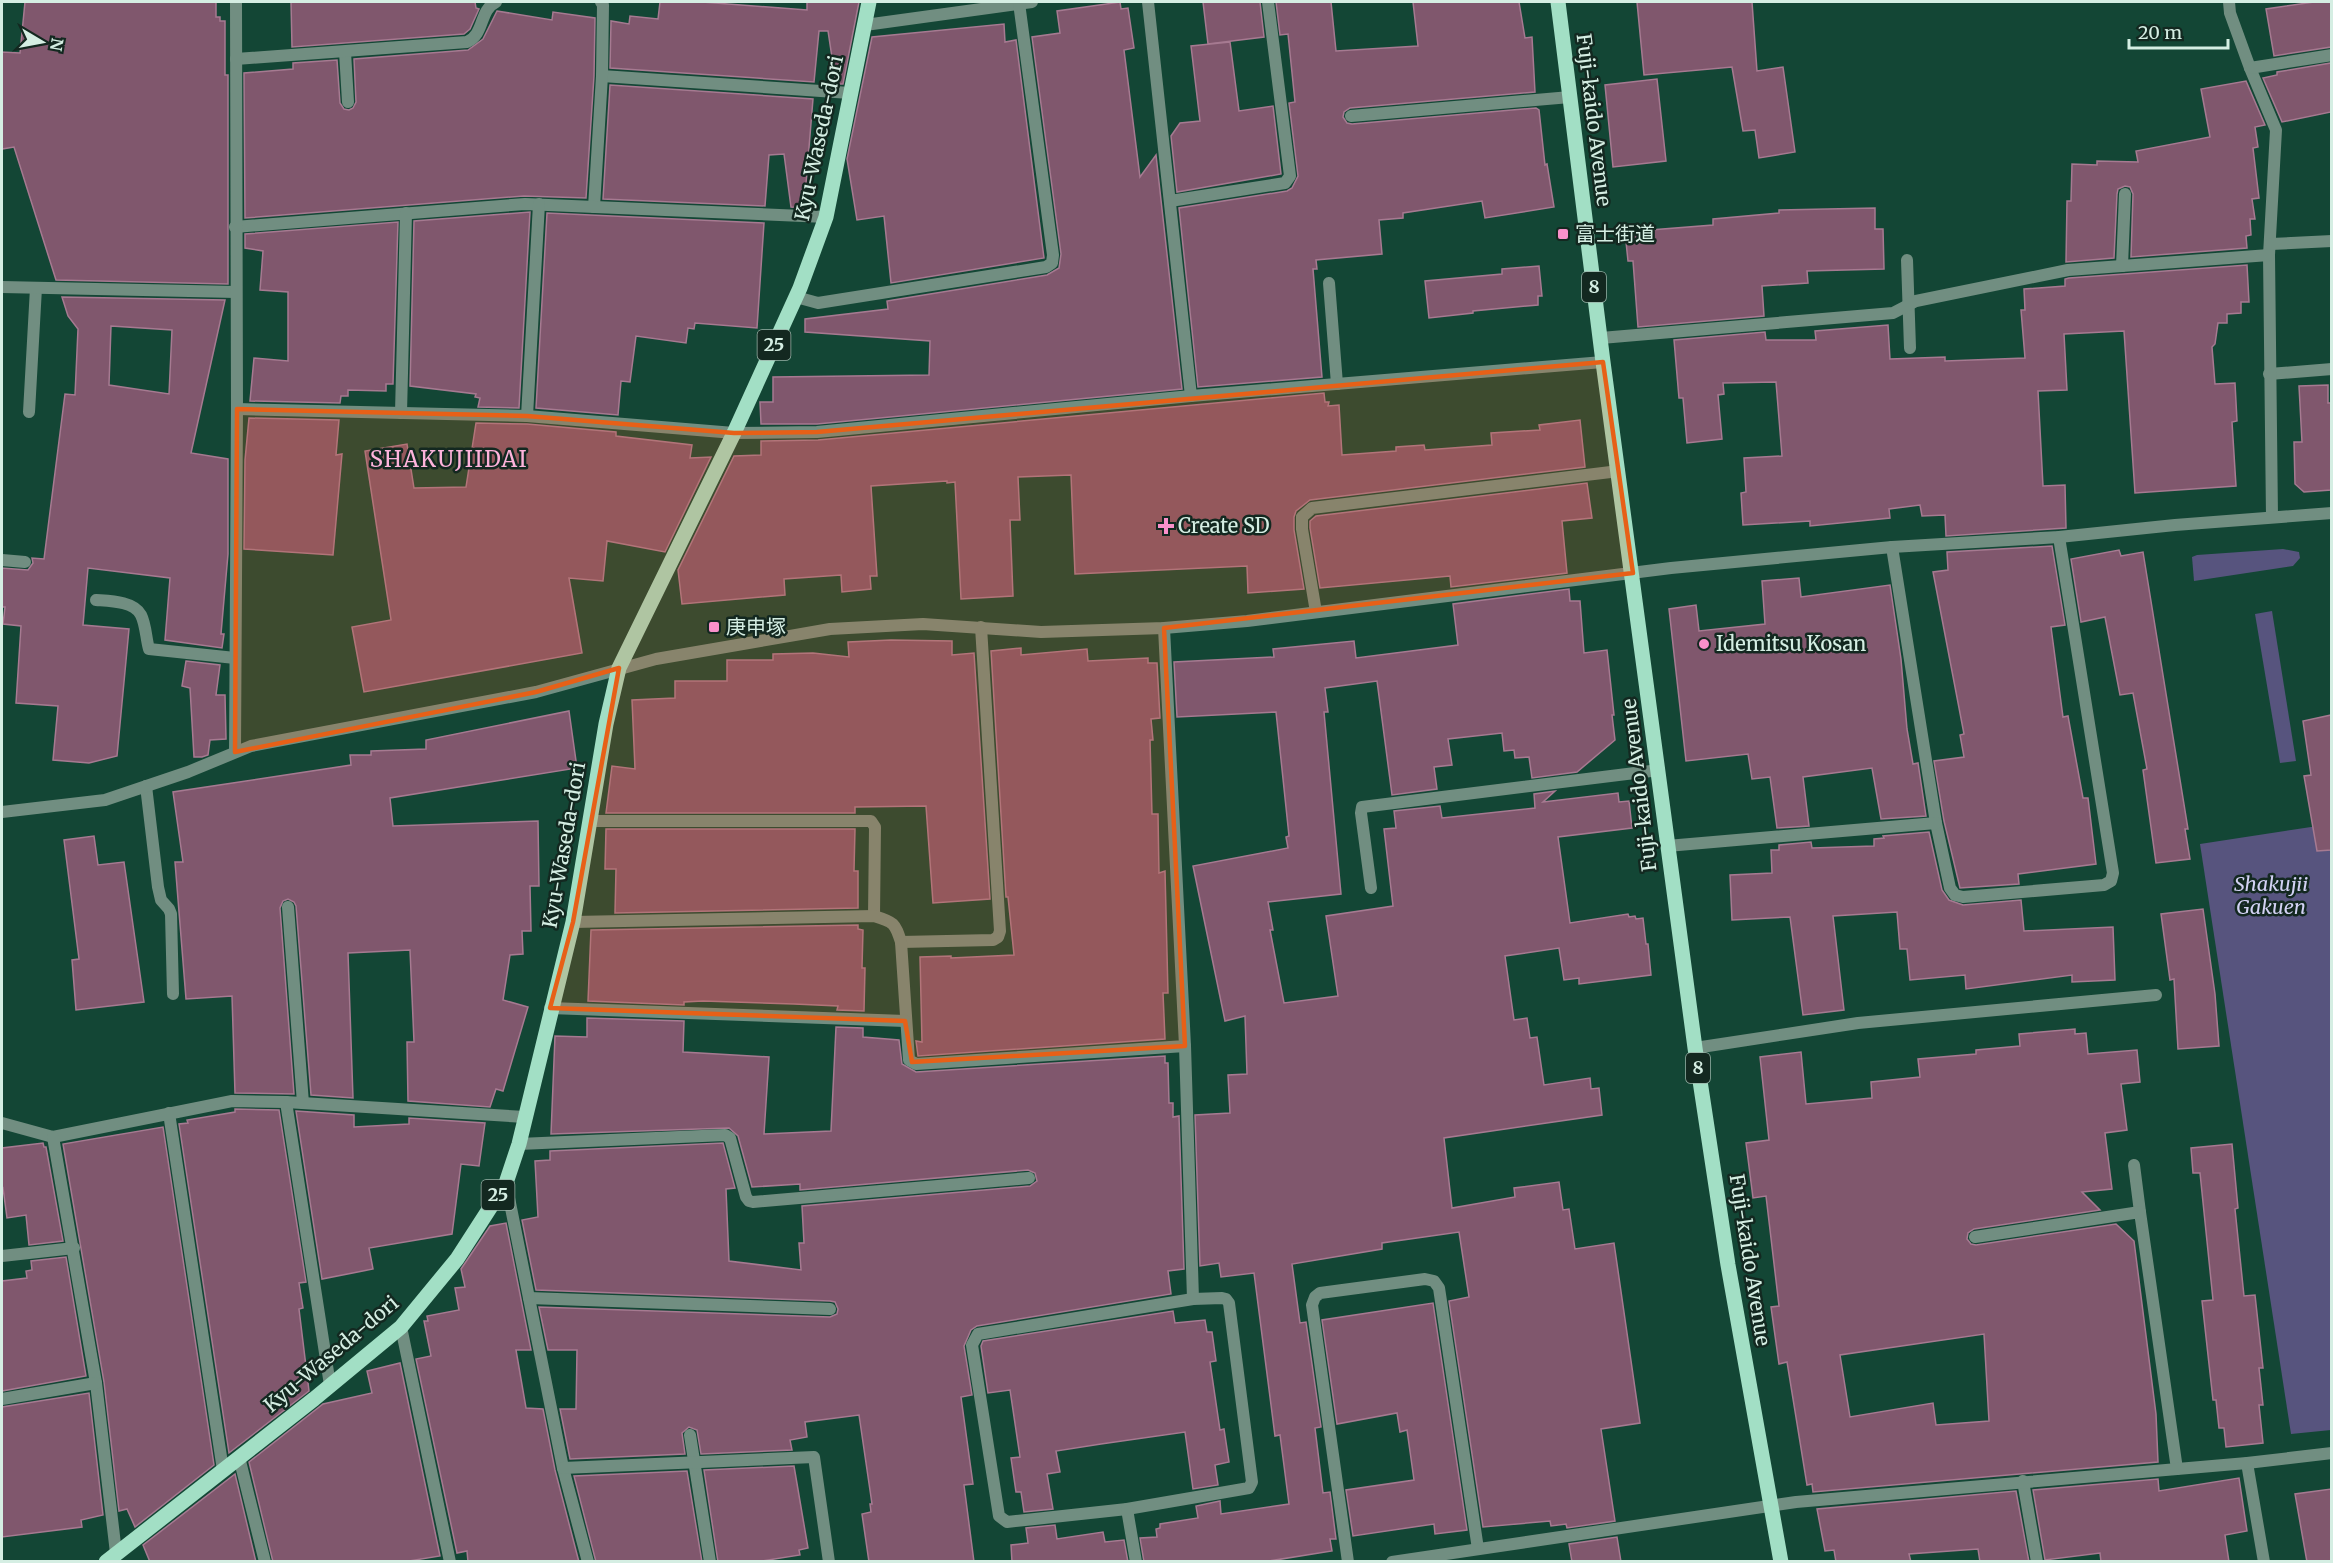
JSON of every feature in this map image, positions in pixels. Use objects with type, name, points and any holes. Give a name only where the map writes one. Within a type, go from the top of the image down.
[{"type":"main road","name":"Kyu-Waseda-dori","points":[[111,1557],[401,1327],[457,1259],[506,1183],[519,1144],[550,1008],[573,921],[606,724],[619,668],[734,433],[796,297],[826,217],[869,2]]},
{"type":"main road","name":"Fuji-kaido Avenue","points":[[1558,2],[1603,362],[1695,1048],[1728,1264],[1781,1562]]},
{"type":"street","points":[[235,753],[236,2]]},
{"type":"street","points":[[236,59],[467,42],[478,33],[491,2]]},
{"type":"street","points":[[594,207],[602,76],[603,5],[601,2]]},
{"type":"street","points":[[796,297],[818,303],[1046,267],[1052,263],[1053,255],[1025,2],[865,25]]},
{"type":"street","points":[[1148,2],[1191,396]]},
{"type":"street","points":[[1170,201],[1285,183],[1290,176],[1268,2]]},
{"type":"street","points":[[2229,2],[2250,68],[2276,130],[2270,250],[2269,374],[2272,517]]},
{"type":"street","points":[[345,52],[348,102]]},
{"type":"street","points":[[2250,68],[2331,55]]},
{"type":"street","points":[[602,76],[850,93]]},
{"type":"street","points":[[1351,116],[1570,97]]},
{"type":"street","points":[[2122,267],[2125,194]]},
{"type":"street","points":[[235,227],[539,204],[826,217]]},
{"type":"street","points":[[527,416],[539,204]]},
{"type":"street","points":[[401,413],[406,213]]},
{"type":"street","points":[[1600,338],[1893,313],[1916,301],[2068,270],[2122,267],[2331,241]]},
{"type":"street","points":[[1906,260],[1910,348]]},
{"type":"street","points":[[1329,283],[1337,384]]},
{"type":"street","points":[[2,287],[236,292]]},
{"type":"street","points":[[29,412],[36,288]]},
{"type":"street","points":[[237,409],[527,416],[734,433],[817,432],[1191,396],[1603,362]]},
{"type":"street","points":[[2269,374],[2331,369]]},
{"type":"street","points":[[1316,612],[1302,529],[1302,517],[1312,508],[1619,471]]},
{"type":"street","points":[[2,812],[105,800],[251,746],[536,692],[667,657],[830,629],[923,624],[1041,632],[1164,628],[1316,612],[1633,573],[1892,547],[2059,537],[2331,513]]},
{"type":"street","points":[[1892,547],[1936,823],[1950,888],[1955,895],[1963,897],[2104,885],[2111,881],[2113,873],[2059,537]]},
{"type":"street","points":[[2,560],[26,562]]},
{"type":"street","points":[[96,600],[124,603],[141,614],[149,649],[236,658]]},
{"type":"street","points":[[901,942],[993,940],[998,937],[1000,931],[981,627]]},
{"type":"street","points":[[1164,628],[1185,1046],[1193,1299]]},
{"type":"street","points":[[1371,888],[1362,807],[1659,770]]},
{"type":"street","points":[[146,786],[158,887],[161,900],[171,914],[174,994]]},
{"type":"street","points":[[591,821],[864,819],[871,821],[875,827],[874,916]]},
{"type":"street","points":[[1667,846],[1936,823]]},
{"type":"street","points":[[288,907],[303,1103]]},
{"type":"street","points":[[573,921],[874,916],[893,923],[901,942],[909,1060],[916,1064],[1185,1046]]},
{"type":"street","points":[[1695,1048],[1858,1023],[2156,995]]},
{"type":"street","points":[[550,1008],[905,1021]]},
{"type":"street","points":[[2,1123],[53,1137],[232,1101],[286,1102],[525,1118]]},
{"type":"street","points":[[286,1102],[330,1385]]},
{"type":"street","points":[[169,1113],[223,1470]]},
{"type":"street","points":[[519,1144],[725,1135],[730,1138],[746,1197],[753,1202],[1029,1178]]},
{"type":"street","points":[[53,1137],[96,1383],[111,1557]]},
{"type":"street","points":[[2134,1165],[2177,1469]]},
{"type":"street","points":[[506,1183],[563,1468],[588,1562]]},
{"type":"street","points":[[1975,1237],[2140,1212]]},
{"type":"street","points":[[2,1256],[74,1248]]},
{"type":"street","points":[[1348,1562],[1312,1305],[1315,1297],[1320,1293],[1425,1279],[1434,1281],[1439,1288],[1478,1549]]},
{"type":"street","points":[[529,1298],[830,1309]]},
{"type":"street","points":[[1193,1299],[1226,1299],[1229,1303],[1252,1482],[1246,1490],[1127,1509],[1008,1522],[999,1516],[972,1345],[974,1339],[978,1334],[1193,1299]]},
{"type":"street","points":[[401,1327],[450,1562]]},
{"type":"street","points":[[2,1399],[96,1383]]},
{"type":"street","points":[[690,1435],[710,1562]]},
{"type":"street","points":[[1392,1562],[1771,1506],[2023,1481],[2247,1463],[2331,1453]]},
{"type":"street","points":[[239,1457],[264,1562]]},
{"type":"street","points":[[563,1468],[814,1457],[829,1562]]},
{"type":"street","points":[[2247,1463],[2264,1562]]},
{"type":"street","points":[[2023,1481],[2037,1562]]},
{"type":"street","points":[[1127,1509],[1136,1562]]},
{"type":"highlighted area","points":[[1603,362],[1633,573],[1164,628],[1185,1046],[912,1062],[905,1021],[550,1008],[573,922],[619,668],[536,692],[235,752],[237,409],[527,416],[734,433],[817,432]]},
{"type":"green space","points":[[2283,549],[2299,552],[2300,558],[2293,566],[2194,581],[2192,557],[2197,555]]},
{"type":"green space","points":[[2272,611],[2296,761],[2280,763],[2255,614]]},
{"type":"green space","name":"Shakujii Gakuen","points":[[2331,824],[2331,1430],[2291,1434],[2200,844]]},
{"type":"building","points":[[25,2],[216,2],[216,17],[220,17],[220,21],[225,21],[225,75],[228,75],[228,284],[56,280],[14,147],[2,149],[2,52],[20,53]]},
{"type":"building","points":[[291,2],[475,2],[476,8],[479,9],[470,29],[464,34],[292,47]]},
{"type":"building","points":[[660,2],[702,2],[807,10],[807,2],[859,2],[843,84],[836,84],[828,31],[819,31],[814,82],[610,68],[611,21],[629,24],[630,16],[658,19]]},
{"type":"building","points":[[1120,2],[1121,9],[1128,8],[1134,48],[1124,50],[1140,177],[1156,155],[1182,389],[817,424],[761,424],[760,402],[773,402],[773,377],[929,375],[930,341],[805,332],[805,319],[888,309],[887,301],[1047,275],[1059,268],[1061,254],[1032,37],[1060,33],[1057,11]]},
{"type":"building","points":[[1203,2],[1260,2],[1264,37],[1208,44]]},
{"type":"building","points":[[1276,2],[1331,2],[1336,51],[1418,46],[1413,2],[1519,2],[1525,38],[1532,37],[1535,92],[1350,108],[1344,112],[1343,117],[1347,123],[1352,124],[1536,108],[1539,110],[1545,165],[1547,164],[1554,207],[1485,218],[1482,201],[1403,213],[1403,218],[1379,220],[1382,254],[1316,260],[1317,269],[1313,269],[1322,377],[1198,387],[1179,208],[1287,191],[1292,188],[1298,176],[1289,103],[1295,102],[1288,34],[1280,35]]},
{"type":"building","points":[[1637,2],[1752,2],[1757,71],[1783,67],[1795,152],[1759,158],[1755,130],[1743,131],[1732,67],[1644,75]]},
{"type":"building","points":[[2314,2],[2331,2],[2331,47],[2274,56],[2266,9]]},
{"type":"building","points":[[497,11],[552,20],[553,12],[595,18],[594,76],[586,198],[524,196],[245,218],[244,73],[293,69],[293,63],[337,60],[340,103],[344,109],[349,110],[356,102],[354,59],[468,50],[483,39]]},
{"type":"building","points":[[1004,24],[1005,42],[1016,40],[1044,258],[891,283],[884,216],[857,220],[847,159],[872,37]]},
{"type":"building","points":[[1230,42],[1239,111],[1273,106],[1281,174],[1177,192],[1171,136],[1180,123],[1200,121],[1191,46]]},
{"type":"building","points":[[2331,63],[2331,112],[2282,122],[2263,78],[2277,75],[2277,72]]},
{"type":"building","points":[[1657,79],[1666,161],[1613,167],[1605,85]]},
{"type":"building","points":[[2246,81],[2265,125],[2255,127],[2258,147],[2253,148],[2259,198],[2252,199],[2255,219],[2250,219],[2251,235],[2246,236],[2247,248],[2131,257],[2133,194],[2130,187],[2125,186],[2118,189],[2117,194],[2114,258],[2066,262],[2067,201],[2071,201],[2072,164],[2097,165],[2097,161],[2138,162],[2136,151],[2210,137],[2201,89]]},
{"type":"building","points":[[610,85],[813,99],[804,208],[791,207],[784,154],[769,155],[765,206],[603,199]]},
{"type":"building","points":[[1875,208],[1875,229],[1883,229],[1884,269],[1807,271],[1808,283],[1762,286],[1764,316],[1638,327],[1633,261],[1628,261],[1625,232],[1713,225],[1713,219],[1779,213],[1779,210]]},
{"type":"building","points":[[530,212],[519,408],[478,407],[480,398],[475,397],[476,394],[410,386],[414,221]]},
{"type":"building","points":[[547,213],[764,223],[757,328],[695,323],[694,329],[688,328],[686,343],[636,336],[630,382],[621,381],[618,415],[536,408]]},
{"type":"building","points":[[398,222],[393,384],[386,384],[386,391],[348,390],[348,396],[341,396],[340,403],[250,401],[254,358],[288,361],[288,292],[260,290],[263,251],[245,248],[245,234]]},
{"type":"building","points":[[2247,265],[2249,302],[2241,302],[2241,313],[2227,314],[2227,323],[2218,323],[2215,344],[2212,347],[2215,384],[2235,383],[2237,421],[2232,422],[2236,486],[2135,493],[2124,331],[2064,334],[2067,390],[2038,391],[2043,486],[2065,485],[2066,528],[1946,536],[1945,515],[1922,516],[1920,505],[1889,509],[1890,518],[1810,526],[1810,521],[1743,525],[1741,493],[1746,492],[1744,458],[1782,456],[1776,382],[1723,383],[1724,394],[1718,395],[1722,439],[1687,443],[1683,398],[1679,398],[1674,340],[1765,332],[1766,340],[1816,340],[1815,331],[1888,325],[1890,359],[1945,357],[1945,361],[2025,358],[2021,310],[2025,310],[2024,289],[2065,286],[2065,279],[2069,278]]},
{"type":"building","points":[[1539,266],[1542,296],[1538,296],[1538,305],[1429,318],[1425,281],[1502,274],[1502,269]]},
{"type":"building","points":[[62,297],[225,300],[191,453],[228,459],[228,554],[221,634],[224,634],[222,648],[165,640],[170,578],[88,568],[83,625],[129,629],[117,756],[89,763],[53,760],[58,706],[16,703],[21,626],[3,624],[5,607],[2,607],[2,568],[28,570],[33,563],[32,558],[44,559],[65,394],[75,395],[78,329],[68,316]],"holes":[[[111,326],[172,330],[169,394],[109,385]]]},
{"type":"building","points":[[2328,385],[2328,403],[2331,403],[2331,490],[2304,492],[2295,484],[2294,442],[2302,442],[2299,386]]},
{"type":"building","points":[[1324,393],[1325,402],[1329,402],[1328,406],[1339,405],[1342,455],[1396,451],[1396,447],[1424,445],[1425,450],[1492,445],[1491,433],[1540,430],[1539,425],[1580,420],[1585,467],[1310,500],[1296,511],[1294,517],[1304,589],[1248,593],[1247,566],[1075,574],[1071,475],[1018,477],[1020,520],[1010,520],[1013,596],[961,599],[955,482],[871,486],[877,576],[870,576],[871,589],[842,592],[841,575],[784,579],[785,595],[682,604],[678,570],[734,456],[761,455],[761,441],[818,440]]},
{"type":"building","points":[[249,418],[339,420],[336,455],[342,454],[333,555],[244,549],[245,460]]},
{"type":"building","points":[[476,423],[527,424],[616,432],[616,436],[692,445],[690,458],[711,457],[665,552],[607,541],[603,581],[569,578],[582,653],[364,692],[352,627],[391,620],[365,451],[407,444],[414,488],[466,487]]},
{"type":"building","points":[[1587,483],[1592,518],[1562,521],[1567,573],[1451,587],[1450,576],[1320,588],[1310,528],[1310,521],[1316,516]]},
{"type":"building","points":[[2052,546],[2065,625],[2051,627],[2063,717],[2068,716],[2083,798],[2088,798],[2096,864],[2018,874],[2019,884],[1960,888],[1944,821],[1934,761],[1964,757],[1960,735],[1964,734],[1933,572],[1948,570],[1947,552]]},
{"type":"building","points":[[2119,550],[2121,556],[2143,552],[2188,829],[2185,829],[2190,859],[2156,863],[2143,770],[2147,769],[2133,693],[2120,695],[2105,617],[2081,622],[2071,559]]},
{"type":"building","points":[[1799,578],[1801,597],[1890,585],[1901,659],[1907,729],[1913,764],[1918,763],[1926,816],[1881,819],[1872,768],[1803,777],[1809,826],[1777,828],[1770,777],[1752,779],[1748,754],[1686,761],[1669,609],[1696,605],[1699,631],[1765,624],[1762,581]]},
{"type":"building","points":[[1569,589],[1570,601],[1580,601],[1584,653],[1607,650],[1615,740],[1577,772],[1532,778],[1529,757],[1515,758],[1514,750],[1504,751],[1502,733],[1448,739],[1452,765],[1434,767],[1437,789],[1392,795],[1377,681],[1325,688],[1328,712],[1324,712],[1341,894],[1268,902],[1273,930],[1270,930],[1284,1003],[1338,996],[1326,916],[1393,906],[1384,829],[1396,828],[1394,811],[1440,806],[1442,818],[1535,808],[1534,794],[1555,791],[1543,802],[1618,793],[1619,802],[1629,801],[1632,828],[1558,837],[1570,923],[1628,914],[1629,917],[1635,916],[1636,919],[1643,918],[1651,975],[1579,984],[1579,978],[1564,980],[1559,948],[1505,956],[1514,1020],[1527,1018],[1530,1038],[1537,1037],[1544,1085],[1590,1078],[1591,1089],[1599,1088],[1602,1115],[1444,1138],[1452,1208],[1515,1197],[1514,1188],[1559,1182],[1563,1210],[1569,1209],[1575,1249],[1614,1243],[1640,1423],[1601,1429],[1615,1521],[1567,1528],[1566,1524],[1551,1526],[1550,1521],[1483,1527],[1449,1301],[1469,1297],[1459,1232],[1382,1243],[1382,1249],[1292,1264],[1300,1323],[1306,1322],[1321,1427],[1315,1428],[1323,1493],[1330,1492],[1336,1539],[1330,1539],[1332,1551],[1263,1562],[1144,1562],[1140,1538],[1157,1537],[1156,1529],[1160,1528],[1160,1524],[1198,1518],[1196,1506],[1220,1501],[1221,1514],[1289,1504],[1280,1435],[1275,1436],[1254,1273],[1221,1277],[1219,1263],[1200,1266],[1195,1115],[1230,1113],[1228,1075],[1247,1074],[1245,1016],[1225,1021],[1193,866],[1288,848],[1286,837],[1289,836],[1276,712],[1177,717],[1174,662],[1274,657],[1273,649],[1354,641],[1356,658],[1458,645],[1453,604]]},
{"type":"building","points":[[952,641],[952,655],[974,653],[990,899],[933,903],[926,806],[855,807],[855,813],[606,813],[612,766],[635,769],[632,700],[675,698],[675,681],[727,681],[727,660],[773,660],[773,654],[813,653],[849,657],[848,642]]},
{"type":"building","points":[[1021,648],[1021,655],[1087,649],[1088,661],[1148,658],[1148,663],[1157,663],[1160,718],[1151,719],[1153,740],[1150,740],[1152,814],[1158,814],[1159,873],[1165,871],[1168,993],[1163,993],[1165,1039],[918,1056],[916,1041],[922,1042],[920,957],[1014,955],[1008,897],[1006,897],[991,651]]},
{"type":"building","points":[[186,661],[220,665],[216,695],[225,695],[226,739],[210,740],[208,755],[202,757],[194,757],[190,688],[182,686]]},
{"type":"building","points":[[569,711],[577,768],[390,798],[393,826],[538,821],[539,886],[530,886],[531,931],[522,931],[523,954],[510,955],[503,1000],[528,1007],[503,1091],[496,1089],[490,1107],[408,1101],[407,1042],[414,1042],[410,950],[348,953],[353,1098],[311,1095],[296,906],[288,899],[283,901],[280,908],[294,1094],[235,1093],[232,996],[186,999],[175,862],[183,862],[173,792],[351,765],[350,755],[371,755],[371,751],[426,749],[426,740]]},
{"type":"building","points":[[2331,715],[2331,850],[2317,851],[2304,776],[2311,775],[2303,721]]},
{"type":"building","points":[[606,829],[855,829],[854,871],[858,871],[858,908],[615,913],[616,869],[605,869]]},
{"type":"building","points":[[1929,832],[1942,890],[1949,900],[1963,905],[2021,900],[2024,931],[2113,927],[2115,980],[2072,982],[2072,975],[1966,989],[1965,975],[1910,980],[1907,949],[1900,949],[1897,912],[1833,916],[1844,1010],[1803,1015],[1790,917],[1732,920],[1730,875],[1772,873],[1771,850],[1779,850],[1779,845],[1811,842],[1812,848],[1874,846],[1874,839],[1884,838],[1883,836]]},
{"type":"building","points":[[94,836],[98,865],[124,862],[144,1002],[76,1010],[72,960],[79,959],[64,840]]},
{"type":"building","points":[[2203,909],[2215,994],[2219,1046],[2178,1049],[2174,979],[2170,980],[2161,914]]},
{"type":"building","points":[[858,925],[858,929],[863,930],[864,1011],[837,1010],[838,1006],[794,1004],[703,1001],[684,1002],[684,1005],[588,1001],[591,930]]},
{"type":"building","points":[[587,1018],[684,1021],[683,1052],[769,1057],[764,1134],[831,1131],[836,1027],[863,1028],[863,1037],[899,1040],[902,1064],[916,1072],[1165,1056],[1165,1063],[1168,1063],[1169,1103],[1173,1103],[1173,1117],[1179,1116],[1184,1269],[1168,1271],[1171,1294],[977,1326],[971,1330],[964,1346],[972,1395],[961,1397],[973,1484],[964,1485],[974,1562],[869,1562],[862,1514],[871,1512],[870,1504],[872,1504],[859,1415],[805,1422],[807,1437],[790,1440],[792,1450],[701,1454],[697,1430],[689,1427],[682,1433],[685,1454],[570,1459],[560,1409],[576,1409],[577,1350],[548,1350],[539,1307],[830,1317],[837,1314],[838,1309],[835,1302],[830,1301],[536,1290],[522,1220],[538,1217],[535,1161],[550,1160],[550,1151],[723,1143],[735,1188],[726,1189],[729,1261],[801,1270],[799,1243],[804,1243],[802,1206],[1030,1186],[1037,1181],[1035,1173],[1028,1170],[800,1190],[800,1184],[752,1187],[738,1136],[729,1128],[551,1134],[555,1036],[587,1037]]},
{"type":"building","points":[[2075,1029],[2075,1034],[2086,1033],[2088,1054],[2137,1050],[2140,1082],[2121,1084],[2127,1130],[2105,1133],[2112,1189],[2082,1192],[2100,1210],[1974,1229],[1968,1233],[1967,1239],[1971,1244],[1976,1245],[2116,1224],[2134,1241],[2156,1414],[2158,1462],[1813,1492],[1812,1484],[1807,1485],[1787,1362],[1779,1364],[1771,1307],[1779,1306],[1766,1196],[1753,1198],[1746,1143],[1769,1140],[1760,1057],[1801,1052],[1806,1104],[1872,1098],[1871,1082],[1920,1077],[1918,1059],[1976,1054],[1976,1050],[2020,1046],[2019,1034]],"holes":[[[1984,1334],[1989,1421],[1936,1425],[1933,1403],[1850,1417],[1840,1355]]]},
{"type":"building","points":[[235,1109],[279,1110],[306,1282],[299,1283],[303,1308],[299,1309],[309,1391],[229,1453],[179,1124],[188,1123],[187,1120],[235,1112]]},
{"type":"building","points":[[296,1111],[354,1115],[354,1127],[409,1124],[409,1118],[485,1123],[479,1166],[461,1164],[452,1234],[369,1248],[373,1269],[322,1279]]},
{"type":"building","points":[[163,1127],[214,1465],[135,1527],[127,1509],[119,1511],[104,1382],[63,1144]]},
{"type":"building","points":[[43,1143],[46,1147],[63,1241],[29,1245],[26,1215],[7,1218],[2,1189],[2,1148]]},
{"type":"building","points":[[2232,1144],[2238,1208],[2235,1209],[2244,1296],[2255,1295],[2263,1368],[2259,1368],[2263,1405],[2259,1405],[2263,1443],[2226,1447],[2224,1428],[2219,1428],[2216,1400],[2213,1400],[2202,1301],[2213,1300],[2200,1173],[2193,1173],[2191,1148]]},
{"type":"building","points":[[506,1223],[531,1350],[516,1350],[526,1408],[543,1409],[555,1470],[579,1562],[468,1562],[467,1551],[457,1553],[416,1359],[431,1356],[424,1321],[428,1321],[427,1316],[459,1310],[455,1288],[465,1287],[461,1269],[490,1226]]},
{"type":"building","points":[[66,1257],[86,1376],[2,1391],[2,1281],[27,1278],[26,1271],[32,1270],[31,1261]]},
{"type":"building","points":[[1433,1303],[1467,1530],[1435,1534],[1434,1524],[1353,1536],[1346,1490],[1414,1480],[1407,1430],[1400,1432],[1397,1413],[1337,1424],[1322,1320]]},
{"type":"building","points":[[1173,1311],[1175,1323],[1205,1320],[1207,1332],[1212,1332],[1216,1361],[1210,1362],[1220,1430],[1224,1429],[1229,1462],[1215,1465],[1218,1485],[1193,1489],[1185,1432],[1056,1451],[1060,1472],[1047,1474],[1053,1509],[1024,1512],[1021,1492],[1016,1492],[1011,1458],[1020,1457],[1010,1390],[988,1393],[981,1346],[983,1341]]},
{"type":"building","points":[[400,1363],[440,1556],[403,1562],[273,1562],[249,1462],[323,1404],[372,1393],[367,1371]]},
{"type":"building","points":[[89,1393],[103,1515],[81,1520],[82,1527],[2,1537],[2,1407]]},
{"type":"building","points":[[794,1466],[808,1548],[799,1550],[800,1555],[755,1562],[718,1562],[704,1470]]},
{"type":"building","points":[[687,1471],[702,1562],[596,1562],[574,1476]]},
{"type":"building","points":[[235,1474],[256,1562],[150,1562],[143,1545]]},
{"type":"building","points":[[2239,1478],[2247,1531],[2225,1535],[2229,1562],[2101,1562],[2100,1553],[2045,1560],[2033,1490],[2158,1479],[2159,1491]]},
{"type":"building","points":[[2331,1489],[2331,1562],[2307,1562],[2295,1494]]},
{"type":"building","points":[[2016,1491],[2029,1562],[1980,1562],[1978,1549],[1909,1554],[1911,1562],[1836,1562],[1834,1550],[1825,1551],[1817,1509]]},
{"type":"building","points":[[1055,1525],[1057,1539],[1103,1532],[1105,1542],[1124,1540],[1128,1562],[1012,1562],[1011,1545],[1028,1543],[1026,1528]]},
{"type":"building","points":[[1617,1537],[1621,1562],[1572,1562],[1569,1544]]},
{"type":"place","name":"富士街道","points":[[1563,234]]},
{"type":"place","name":"Create SD","points":[[1166,526]]},
{"type":"place","name":"庚申塚","points":[[714,627]]},
{"type":"place","name":"Idemitsu Kosan","points":[[1704,644]]},
{"type":"district","name":"SHAKUJIIDAI","points":[[449,459]]}]
